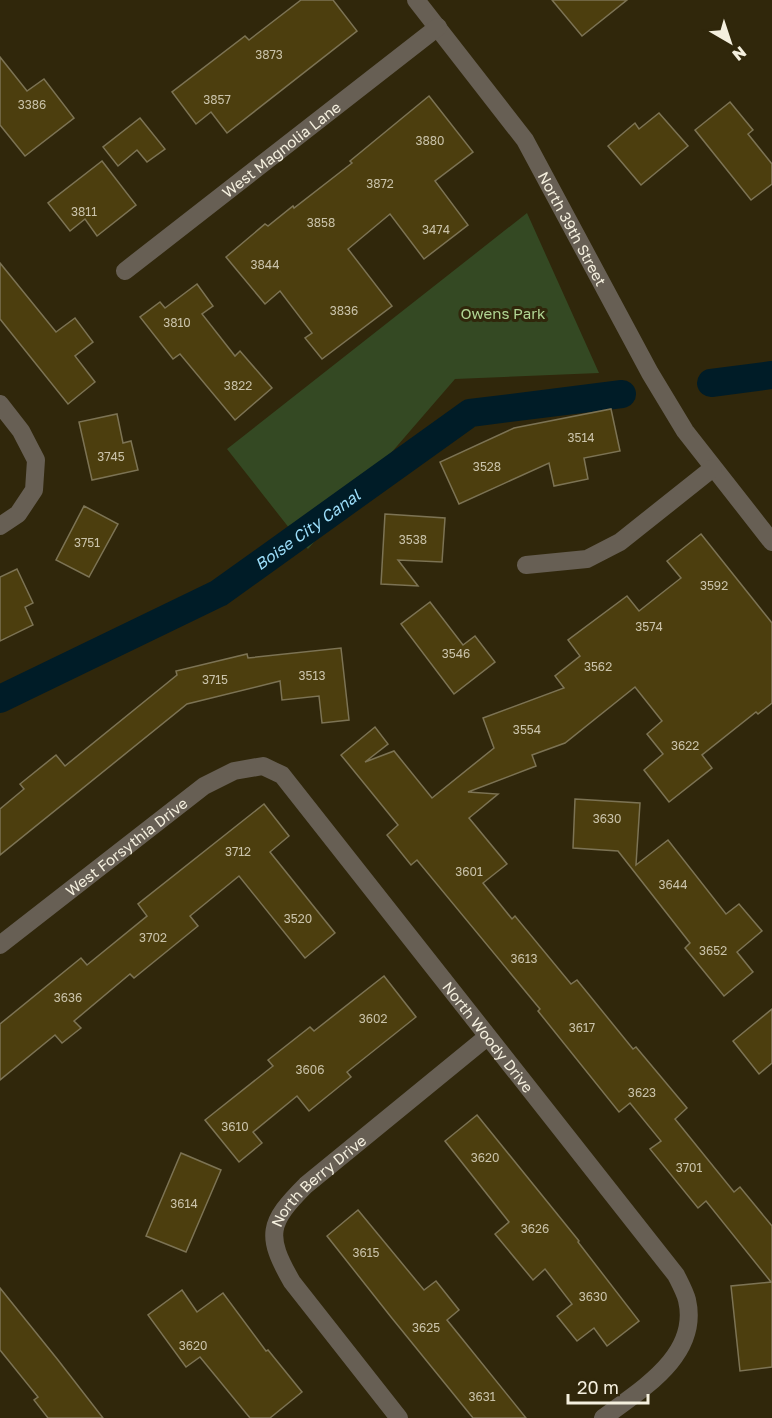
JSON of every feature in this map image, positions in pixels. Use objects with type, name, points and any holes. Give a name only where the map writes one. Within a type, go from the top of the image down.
[{"type":"street","name":"North 39th Street","points":[[416,0],[525,140],[650,373],[686,431],[772,542]]},
{"type":"street","name":"West Magnolia Lane","points":[[125,271],[438,27]]},
{"type":"street","points":[[0,404],[21,431],[36,460],[34,490],[18,514],[0,526]]},
{"type":"street","points":[[526,565],[587,559],[620,542],[713,468]]},
{"type":"street","name":"West Forsythia Drive","points":[[0,945],[204,786],[234,771],[263,766]]},
{"type":"street","name":"North Woody Drive","points":[[263,766],[282,775],[301,798],[676,1275],[687,1300],[688,1326],[678,1353],[658,1375],[603,1418]]},
{"type":"street","name":"North Berry Drive","points":[[399,1418],[292,1282],[279,1258],[273,1231],[285,1206],[306,1185],[488,1037]]},
{"type":"green space","name":"Owens Park","points":[[527,213],[599,373],[455,379],[308,549],[227,449]]},
{"type":"building","points":[[301,0],[333,0],[357,31],[227,133],[211,112],[196,124],[172,92],[245,36],[249,40]]},
{"type":"building","points":[[552,0],[627,0],[582,36]]},
{"type":"building","points":[[0,57],[27,91],[44,79],[74,118],[25,156],[0,125]]},
{"type":"building","points":[[429,96],[473,152],[435,181],[468,225],[424,259],[390,214],[348,249],[392,306],[322,359],[305,338],[312,333],[280,291],[265,304],[226,257],[265,224],[268,226],[293,206],[294,208],[352,163],[350,161]]},
{"type":"building","points":[[730,102],[753,130],[748,134],[772,164],[772,184],[751,200],[695,130]]},
{"type":"building","points":[[659,113],[688,146],[641,185],[608,146],[635,123],[639,129]]},
{"type":"building","points":[[140,118],[165,149],[147,162],[137,150],[118,166],[103,147]]},
{"type":"building","points":[[102,161],[136,205],[97,236],[85,219],[70,231],[48,203]]},
{"type":"building","points":[[0,263],[56,332],[75,318],[93,342],[75,356],[95,382],[68,404],[0,319]]},
{"type":"building","points":[[197,284],[213,306],[202,314],[235,356],[240,351],[272,388],[235,420],[180,354],[173,359],[140,317],[160,302],[165,308]]},
{"type":"building","points":[[611,409],[620,451],[584,458],[588,479],[554,486],[549,463],[459,504],[440,462],[514,428]]},
{"type":"building","points":[[117,414],[123,443],[131,441],[138,470],[92,480],[79,422]]},
{"type":"building","points":[[84,506],[118,524],[89,577],[56,560]]},
{"type":"building","points":[[385,514],[445,518],[442,562],[398,560],[418,586],[381,584]]},
{"type":"building","points":[[701,534],[772,623],[772,703],[758,714],[756,712],[702,755],[712,768],[669,802],[644,770],[663,754],[647,734],[662,721],[635,687],[565,743],[532,755],[536,766],[468,792],[498,794],[469,818],[507,864],[483,883],[512,919],[515,916],[571,984],[577,980],[633,1049],[636,1047],[687,1108],[675,1119],[734,1192],[740,1187],[772,1226],[772,1367],[740,1371],[731,1286],[771,1282],[706,1201],[698,1208],[650,1149],[661,1141],[630,1103],[619,1112],[538,1011],[540,1009],[417,860],[411,865],[387,835],[398,825],[341,755],[375,727],[388,744],[365,762],[394,751],[432,798],[494,748],[483,718],[564,688],[555,676],[580,656],[568,640],[627,596],[639,611],[681,578],[667,561]]},
{"type":"building","points":[[17,569],[33,603],[25,607],[33,625],[0,641],[0,577]]},
{"type":"building","points":[[430,602],[463,645],[475,636],[495,662],[454,694],[401,624]]},
{"type":"building","points":[[341,648],[349,720],[322,723],[319,696],[282,700],[280,681],[187,704],[0,855],[0,809],[24,789],[20,784],[56,755],[65,766],[177,675],[176,671],[247,654],[248,658]]},
{"type":"building","points":[[575,799],[640,803],[636,865],[668,840],[726,914],[739,904],[762,931],[737,952],[753,972],[724,996],[685,948],[690,943],[618,851],[573,848]]},
{"type":"building","points":[[264,804],[289,836],[270,852],[335,933],[305,958],[239,876],[190,916],[198,926],[134,978],[130,974],[74,1021],[81,1028],[62,1043],[55,1035],[0,1080],[0,1024],[81,958],[87,965],[147,916],[138,904]]},
{"type":"building","points":[[384,976],[416,1017],[347,1072],[351,1077],[309,1111],[297,1096],[253,1132],[262,1143],[239,1162],[205,1120],[273,1066],[268,1060],[310,1027],[314,1031]]},
{"type":"building","points":[[772,1009],[772,1063],[759,1074],[733,1041]]},
{"type":"building","points":[[477,1115],[579,1241],[639,1321],[607,1346],[594,1328],[577,1341],[557,1316],[572,1304],[545,1269],[533,1280],[495,1234],[509,1222],[445,1141]]},
{"type":"building","points":[[181,1153],[221,1170],[186,1252],[146,1236]]},
{"type":"building","points":[[358,1210],[424,1290],[436,1281],[459,1310],[447,1320],[526,1418],[473,1418],[391,1317],[327,1236]]},
{"type":"building","points":[[0,1288],[103,1418],[48,1418],[34,1400],[38,1397],[0,1350]]},
{"type":"building","points":[[182,1290],[197,1312],[223,1293],[266,1351],[268,1350],[302,1392],[270,1418],[250,1418],[200,1357],[186,1367],[148,1315]]},
{"type":"waterway","name":"Boise City Canal","points":[[711,383],[772,375]]},
{"type":"waterway","name":"Boise City Canal","points":[[0,699],[219,593],[470,413],[622,394]]}]
